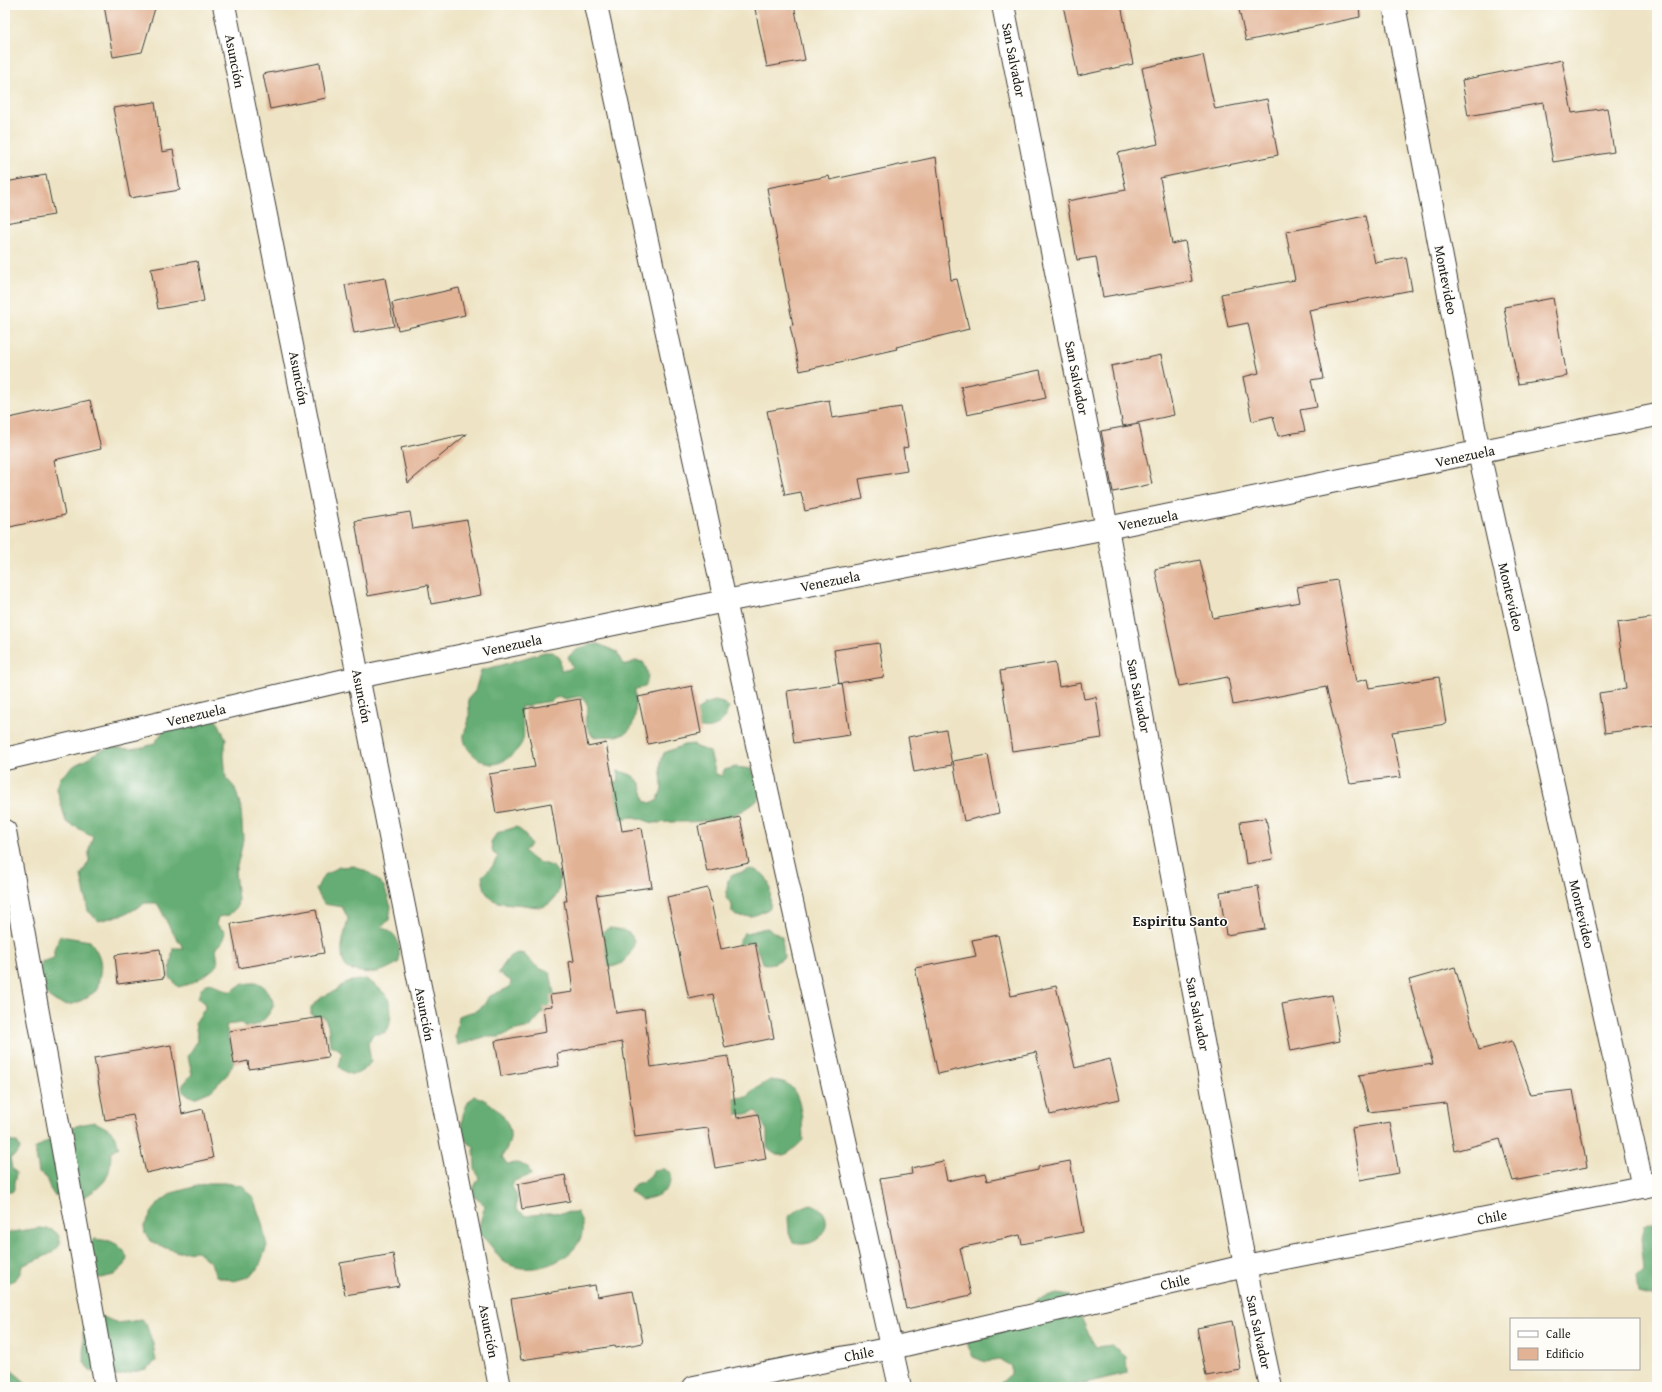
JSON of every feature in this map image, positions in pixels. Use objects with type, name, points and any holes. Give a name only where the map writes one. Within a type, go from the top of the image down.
[{"type":"street","name":"Asunción","points":[[224,5],[500,1387]]},
{"type":"street","points":[[596,5],[725,601],[900,1387]]},
{"type":"street","name":"San Salvador","points":[[1003,5],[1107,528],[1246,1266],[1271,1387]]},
{"type":"street","name":"Montevideo","points":[[1394,5],[1479,453],[1650,1185]]},
{"type":"street","name":"Venezuela","points":[[5,759],[358,677],[725,601],[1107,528],[1479,453],[1657,415]]},
{"type":"street","points":[[5,831],[106,1387]]},
{"type":"street","name":"Chile","points":[[694,1387],[892,1348],[1246,1266],[1650,1185]]},
{"type":"green space","points":[[598,644],[617,652],[621,661],[626,665],[635,661],[643,662],[647,672],[648,677],[645,687],[635,689],[634,722],[627,732],[619,736],[593,737],[586,725],[588,710],[587,703],[581,696],[566,699],[561,697],[555,698],[552,701],[532,704],[527,707],[522,706],[520,712],[524,736],[519,748],[511,756],[496,764],[491,764],[482,761],[473,755],[467,747],[464,736],[469,717],[468,699],[475,691],[481,670],[544,652],[553,652],[560,658],[561,670],[567,670],[573,667],[568,657],[571,654],[590,645]]},
{"type":"green space","points":[[715,701],[723,703],[729,707],[724,718],[718,725],[713,727],[697,727],[691,715],[704,704]]},
{"type":"green space","points":[[209,712],[219,724],[226,739],[224,755],[226,778],[235,788],[241,808],[243,839],[235,872],[238,900],[237,907],[229,915],[218,917],[216,924],[225,932],[222,943],[216,947],[218,965],[200,979],[178,987],[169,976],[173,948],[183,948],[157,903],[145,903],[128,913],[99,921],[88,911],[81,875],[89,861],[89,849],[93,836],[66,822],[57,789],[60,778],[75,765],[100,750],[114,747],[129,749],[154,744],[174,716]]},
{"type":"green space","points":[[694,744],[696,747],[710,752],[716,774],[722,776],[724,770],[736,767],[752,769],[762,795],[753,804],[743,810],[732,815],[709,820],[655,823],[633,817],[615,819],[610,782],[617,782],[619,778],[618,771],[630,775],[638,780],[642,788],[645,801],[650,803],[658,800],[661,790],[660,765],[664,753],[684,745]]},
{"type":"green space","points":[[516,827],[524,833],[531,845],[524,851],[536,861],[552,866],[558,874],[559,890],[557,895],[545,906],[535,907],[501,903],[491,898],[484,886],[482,876],[492,867],[498,856],[493,853],[491,842],[497,833]]},
{"type":"green space","points":[[354,866],[371,874],[384,886],[391,907],[389,920],[381,927],[392,933],[398,940],[399,962],[379,971],[367,973],[346,968],[343,961],[342,943],[348,918],[342,907],[324,904],[316,890],[323,876],[339,867]]},
{"type":"green space","points":[[751,869],[758,871],[767,878],[770,889],[770,908],[746,917],[736,916],[732,912],[732,905],[726,898],[728,879],[733,875]]},
{"type":"green space","points":[[609,928],[627,932],[633,938],[634,943],[633,948],[625,960],[620,964],[611,967],[603,962],[599,934]]},
{"type":"green space","points":[[767,928],[782,937],[784,957],[769,965],[763,963],[757,951],[738,943],[744,933]]},
{"type":"green space","points":[[60,936],[90,941],[98,954],[101,964],[97,990],[79,1002],[66,1005],[53,999],[37,985],[38,972],[41,962],[54,958],[54,949]]},
{"type":"green space","points":[[518,953],[524,954],[536,966],[550,972],[555,999],[530,1027],[512,1031],[500,1037],[484,1037],[458,1045],[455,1037],[459,1016],[480,1008],[486,1002],[488,997],[510,987],[511,981],[498,973],[510,956]]},
{"type":"green space","points":[[366,979],[379,988],[387,997],[391,1014],[390,1024],[386,1031],[373,1034],[368,1043],[371,1062],[360,1072],[352,1074],[339,1067],[342,1054],[339,1049],[330,1045],[328,1026],[324,1017],[313,1016],[311,1014],[311,1007],[322,997],[335,991],[346,982]]},
{"type":"green space","points":[[209,983],[228,991],[232,991],[243,984],[261,984],[271,997],[274,1005],[263,1020],[256,1025],[245,1027],[241,1023],[226,1025],[229,1042],[234,1047],[235,1055],[233,1064],[227,1075],[211,1091],[194,1098],[183,1092],[182,1086],[192,1074],[188,1056],[198,1040],[195,1023],[205,1008],[204,1002],[198,998],[201,989]]},
{"type":"green space","points":[[770,1080],[784,1082],[789,1085],[795,1092],[800,1105],[803,1140],[790,1152],[783,1155],[775,1154],[767,1148],[767,1131],[756,1111],[747,1114],[731,1115],[730,1098],[748,1097],[752,1091]]},
{"type":"green space","points":[[474,1096],[481,1098],[495,1107],[506,1120],[510,1135],[509,1143],[502,1157],[507,1164],[517,1163],[528,1167],[531,1175],[514,1181],[512,1187],[517,1196],[516,1209],[526,1216],[547,1213],[577,1212],[582,1225],[581,1237],[575,1248],[565,1257],[539,1267],[525,1268],[513,1266],[500,1258],[488,1242],[476,1231],[485,1205],[473,1196],[474,1187],[479,1178],[475,1169],[474,1146],[467,1142],[463,1136],[462,1130],[462,1117],[464,1111]]},
{"type":"green space","points":[[95,1122],[111,1131],[119,1147],[111,1152],[108,1175],[102,1184],[83,1198],[54,1195],[49,1187],[47,1178],[39,1173],[35,1149],[70,1128]]},
{"type":"green space","points":[[5,1138],[12,1142],[17,1142],[20,1149],[16,1155],[10,1158],[12,1169],[16,1172],[14,1189],[12,1192],[8,1192],[5,1189]]},
{"type":"green space","points":[[664,1169],[671,1173],[670,1185],[667,1189],[657,1195],[641,1200],[630,1191],[635,1184],[649,1178],[654,1170]]},
{"type":"green space","points":[[208,1183],[225,1183],[243,1186],[253,1197],[262,1223],[267,1246],[258,1269],[248,1277],[234,1281],[216,1276],[211,1263],[197,1251],[179,1252],[160,1246],[151,1241],[145,1234],[144,1226],[160,1202],[172,1193]]},
{"type":"green space","points":[[811,1204],[820,1208],[825,1215],[825,1230],[821,1236],[814,1241],[804,1244],[793,1243],[789,1232],[788,1217],[800,1208]]},
{"type":"green space","points":[[1657,1220],[1657,1295],[1651,1296],[1639,1293],[1637,1277],[1644,1271],[1641,1237],[1644,1225]]},
{"type":"green space","points":[[40,1228],[51,1230],[58,1234],[60,1242],[58,1247],[48,1255],[22,1266],[20,1273],[16,1278],[5,1284],[5,1233]]},
{"type":"green space","points":[[94,1239],[110,1241],[118,1245],[124,1251],[127,1258],[125,1265],[114,1275],[101,1278],[88,1275],[87,1250]]},
{"type":"green space","points":[[1057,1294],[1070,1296],[1096,1347],[1112,1345],[1126,1357],[1127,1373],[1068,1387],[996,1387],[1011,1374],[1011,1366],[1000,1360],[985,1362],[973,1357],[968,1346],[968,1335],[1004,1309],[1018,1312],[1030,1310],[1037,1300]]},
{"type":"green space","points":[[100,1316],[118,1323],[141,1320],[146,1324],[153,1344],[156,1361],[146,1369],[118,1376],[104,1376],[90,1371],[84,1362],[84,1327],[85,1322]]},
{"type":"green space","points":[[5,1360],[12,1371],[23,1380],[28,1387],[5,1387]]},
{"type":"building","points":[[104,5],[156,5],[142,52],[113,57]]},
{"type":"building","points":[[774,5],[794,5],[805,60],[767,67],[755,9]]},
{"type":"building","points":[[1063,5],[1121,5],[1133,64],[1078,76]]},
{"type":"building","points":[[1238,5],[1359,5],[1360,17],[1246,41]]},
{"type":"building","points":[[1203,55],[1215,109],[1267,99],[1278,155],[1160,178],[1172,244],[1185,241],[1192,281],[1103,297],[1096,257],[1077,260],[1067,201],[1126,190],[1118,153],[1158,144],[1142,68]]},
{"type":"building","points":[[1562,60],[1572,113],[1607,108],[1614,152],[1553,162],[1543,103],[1468,116],[1462,80]]},
{"type":"building","points":[[320,63],[326,98],[270,109],[263,74]]},
{"type":"building","points":[[155,102],[162,152],[173,150],[180,190],[130,198],[113,108]]},
{"type":"building","points":[[936,157],[951,280],[957,279],[969,329],[896,347],[897,349],[800,371],[790,326],[793,325],[767,188],[829,176],[830,180]]},
{"type":"building","points":[[46,175],[54,215],[5,223],[5,182]]},
{"type":"building","points":[[1365,216],[1375,263],[1406,257],[1412,290],[1309,310],[1323,378],[1311,380],[1317,407],[1300,410],[1305,431],[1278,436],[1273,416],[1252,421],[1243,377],[1259,373],[1248,323],[1228,327],[1221,294],[1295,280],[1286,232]]},
{"type":"building","points":[[197,261],[204,301],[158,309],[151,269]]},
{"type":"building","points":[[385,278],[394,326],[354,333],[345,285]]},
{"type":"building","points":[[459,288],[465,315],[398,330],[392,303]]},
{"type":"building","points":[[1553,298],[1567,376],[1518,384],[1504,307]]},
{"type":"building","points":[[1161,355],[1174,415],[1123,426],[1111,366]]},
{"type":"building","points":[[1040,370],[1046,398],[967,415],[961,386]]},
{"type":"building","points":[[90,400],[101,449],[54,460],[65,515],[5,528],[5,419]]},
{"type":"building","points":[[829,400],[832,418],[901,407],[908,447],[903,448],[907,471],[859,479],[863,499],[805,511],[801,492],[785,495],[767,411]]},
{"type":"building","points":[[1139,424],[1152,484],[1113,492],[1101,431]]},
{"type":"building","points":[[467,434],[408,483],[401,448]]},
{"type":"building","points":[[410,512],[413,529],[467,520],[481,595],[431,604],[428,585],[368,596],[355,521]]},
{"type":"building","points":[[1200,560],[1213,618],[1300,602],[1297,587],[1337,580],[1356,682],[1367,679],[1369,688],[1439,677],[1446,724],[1392,732],[1401,777],[1350,783],[1326,687],[1233,705],[1228,677],[1179,686],[1155,569]]},
{"type":"building","points":[[1657,617],[1657,726],[1605,733],[1599,693],[1626,689],[1617,623]]},
{"type":"building","points":[[879,643],[884,677],[839,684],[834,650]]},
{"type":"building","points":[[1055,662],[1059,687],[1081,683],[1084,699],[1096,697],[1102,738],[1012,751],[1000,671]]},
{"type":"building","points":[[842,683],[850,735],[794,743],[787,691]]},
{"type":"building","points":[[692,686],[701,733],[648,744],[638,697]]},
{"type":"building","points":[[580,699],[588,747],[606,743],[622,831],[642,828],[652,887],[596,895],[616,1013],[644,1009],[651,1067],[728,1056],[737,1118],[758,1114],[766,1159],[715,1168],[708,1128],[635,1137],[622,1042],[557,1053],[559,1066],[501,1076],[495,1041],[546,1032],[543,1007],[552,1006],[550,995],[573,992],[569,962],[574,961],[564,901],[567,901],[551,803],[496,813],[489,774],[535,767],[524,709]]},
{"type":"building","points":[[946,730],[952,765],[914,772],[908,737]]},
{"type":"building","points":[[988,755],[999,813],[964,821],[953,761]]},
{"type":"building","points":[[740,817],[749,863],[707,872],[698,826]]},
{"type":"building","points":[[1266,818],[1273,859],[1246,864],[1240,822]]},
{"type":"building","points":[[1258,886],[1265,929],[1226,935],[1220,892]]},
{"type":"building","points":[[708,888],[721,949],[755,942],[774,1038],[725,1048],[713,994],[689,999],[667,897]]},
{"type":"building","points":[[316,909],[324,953],[239,968],[231,924]]},
{"type":"building","points":[[998,935],[1011,996],[1056,986],[1075,1068],[1110,1059],[1120,1099],[1050,1115],[1036,1052],[938,1074],[915,968],[976,956],[972,940]]},
{"type":"building","points":[[160,949],[164,978],[118,984],[115,955]]},
{"type":"building","points":[[1455,967],[1479,1050],[1512,1041],[1531,1095],[1573,1090],[1587,1167],[1513,1181],[1500,1139],[1454,1151],[1446,1103],[1369,1112],[1359,1075],[1433,1064],[1409,980]]},
{"type":"building","points":[[1332,995],[1340,1041],[1291,1051],[1282,1004]]},
{"type":"building","points":[[322,1017],[328,1057],[249,1069],[248,1061],[234,1064],[229,1031]]},
{"type":"building","points":[[171,1045],[182,1114],[203,1109],[213,1158],[146,1173],[133,1115],[105,1120],[94,1058]]},
{"type":"building","points":[[1390,1122],[1399,1173],[1360,1180],[1352,1128]]},
{"type":"building","points":[[943,1161],[947,1181],[985,1173],[987,1181],[1038,1170],[1038,1167],[1070,1161],[1083,1232],[1022,1244],[1020,1235],[960,1248],[971,1295],[906,1309],[880,1179],[912,1174],[911,1168]]},
{"type":"building","points":[[565,1175],[570,1201],[522,1209],[518,1184]]},
{"type":"building","points":[[393,1254],[399,1286],[345,1295],[340,1263]]},
{"type":"building","points":[[595,1285],[597,1297],[633,1291],[643,1343],[616,1348],[615,1346],[521,1360],[511,1299]]},
{"type":"building","points":[[1232,1321],[1241,1370],[1206,1376],[1197,1328]]},
{"type":"district","name":"Espiritu Santo","points":[[1180,920]]}]
